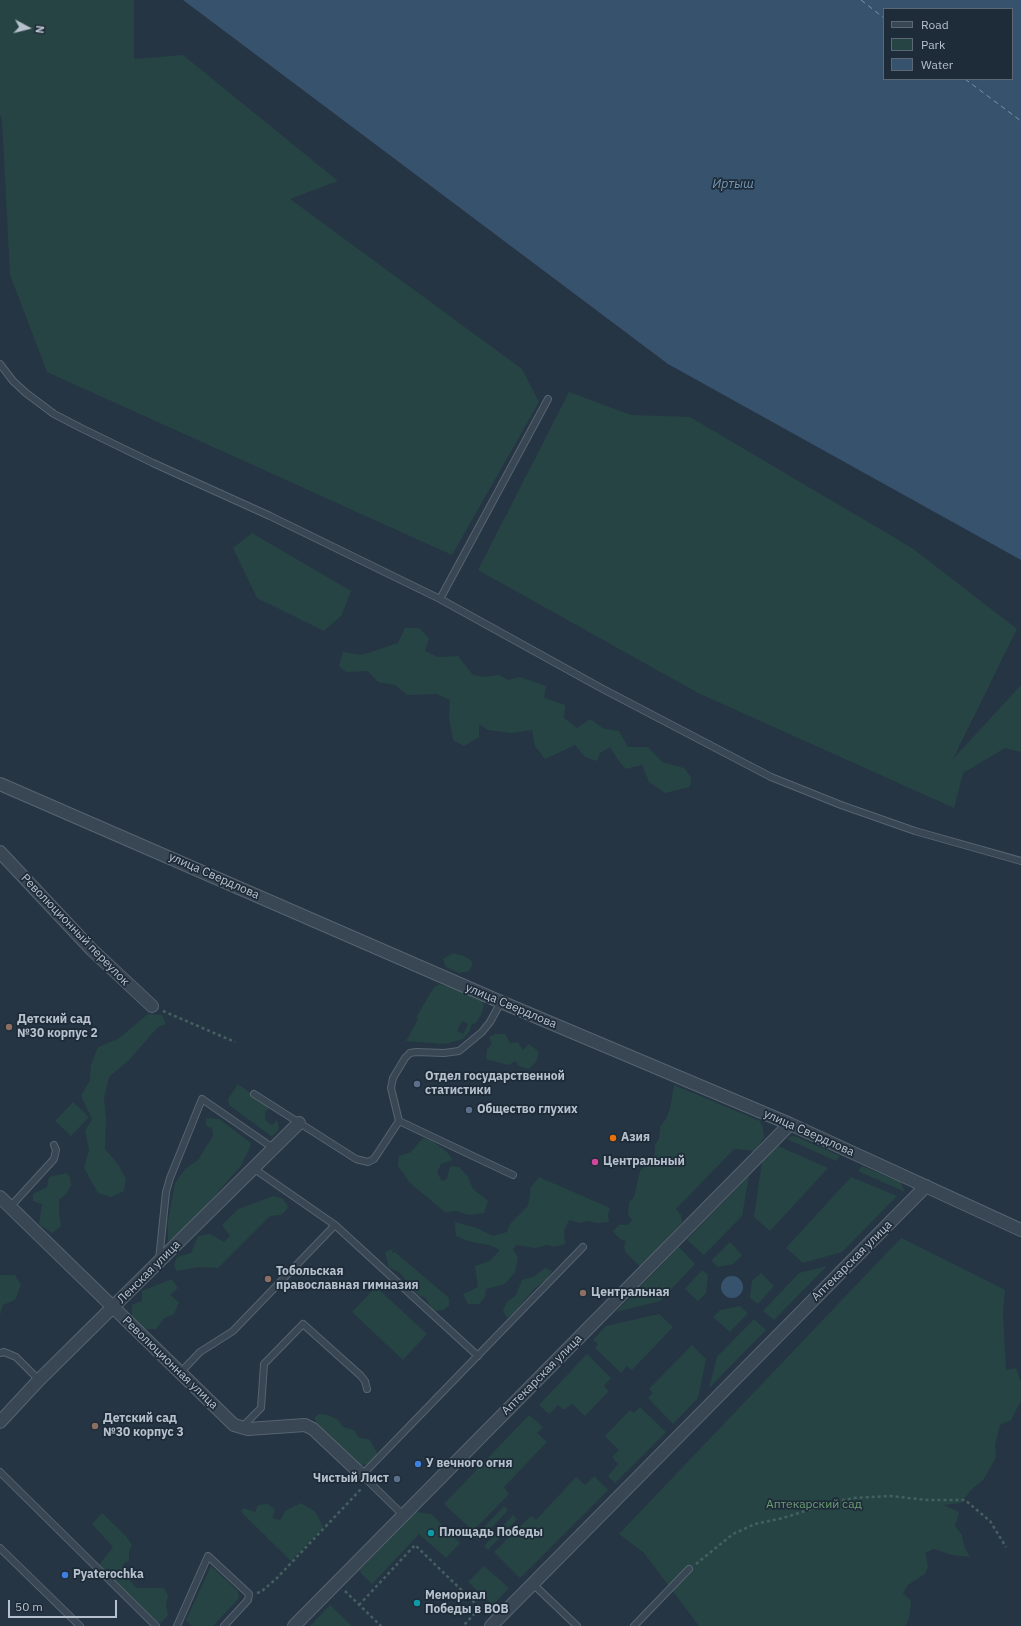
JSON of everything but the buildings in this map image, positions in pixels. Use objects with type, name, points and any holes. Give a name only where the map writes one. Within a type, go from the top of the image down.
[{"type":"street","name":"улица Свердлова","points":[[1,788],[790,1124],[1021,1230]]},
{"type":"street","name":"Революционный переулок","points":[[0,852],[92,950],[152,1006]]},
{"type":"street","name":"Ленская улица","points":[[0,1422],[39,1380],[299,1123]]},
{"type":"street","name":"Аптекарская улица","points":[[294,1626],[790,1124]]},
{"type":"street","name":"Аптекарская улица","points":[[492,1626],[926,1186]]},
{"type":"street","name":"Революционная улица","points":[[0,1196],[234,1425],[241,1428]]},
{"type":"street","points":[[241,1428],[248,1429],[305,1425],[313,1429],[365,1479]]},
{"type":"lane","points":[[0,364],[13,381],[54,414],[153,464],[270,516],[440,599],[601,688],[771,777],[841,805],[908,829],[1021,861]]},
{"type":"lane","points":[[440,599],[548,399]]},
{"type":"lane","points":[[254,1094],[356,1159],[368,1162],[374,1158],[399,1121],[391,1088],[393,1078],[405,1058],[410,1053],[416,1052],[444,1053],[459,1051],[482,1032],[490,1022],[501,1002]]},
{"type":"lane","points":[[159,1262],[166,1192],[170,1178],[202,1099],[273,1148]]},
{"type":"lane","points":[[399,1121],[513,1175]]},
{"type":"lane","points":[[11,1206],[54,1159],[56,1150],[54,1145]]},
{"type":"lane","points":[[253,1168],[336,1225],[478,1356]]},
{"type":"lane","points":[[180,1373],[200,1352],[233,1331],[336,1225]]},
{"type":"lane","points":[[403,1515],[365,1479],[478,1356],[583,1246]]},
{"type":"lane","points":[[241,1428],[261,1408],[264,1364],[303,1324],[360,1375],[365,1381],[367,1389]]},
{"type":"lane","points":[[0,1353],[4,1352],[16,1357],[39,1380]]},
{"type":"lane","points":[[0,1472],[156,1626]]},
{"type":"lane","points":[[0,1548],[80,1626]]},
{"type":"lane","points":[[177,1626],[208,1556],[249,1594],[248,1600],[224,1626]]},
{"type":"lane","points":[[634,1626],[689,1569]]},
{"type":"lane","points":[[533,1584],[577,1626]]},
{"type":"path","points":[[152,1006],[234,1042]]},
{"type":"path","points":[[249,1594],[261,1592],[276,1579],[365,1479]]},
{"type":"path","points":[[689,1569],[733,1534],[755,1524],[784,1518],[834,1502],[854,1498],[890,1496],[927,1500],[965,1500],[990,1521],[1006,1547]]},
{"type":"path","points":[[358,1605],[415,1545],[480,1608],[463,1626]]},
{"type":"path","points":[[336,1583],[381,1626]]},
{"type":"green space","points":[[0,0],[134,0],[134,59],[183,55],[338,181],[290,199],[522,369],[539,402],[452,555],[47,372],[10,275],[2,119],[0,115]]},
{"type":"green space","points":[[569,392],[631,415],[690,417],[912,548],[1017,629],[953,759],[1021,685],[1021,752],[1005,748],[963,773],[954,808],[698,693],[478,570]]},
{"type":"green space","points":[[252,533],[351,591],[341,616],[324,631],[257,598],[233,548]]},
{"type":"green space","points":[[405,628],[419,628],[429,638],[425,651],[438,657],[458,656],[473,675],[483,677],[499,675],[508,680],[520,677],[546,686],[544,698],[565,705],[564,718],[577,728],[590,719],[604,729],[619,731],[628,747],[648,747],[662,762],[684,768],[691,777],[690,787],[665,793],[649,782],[642,765],[626,769],[610,747],[600,753],[597,761],[585,757],[575,745],[545,759],[535,746],[532,730],[511,733],[488,730],[479,724],[479,737],[464,746],[453,740],[449,717],[450,700],[437,694],[407,695],[395,685],[378,682],[368,671],[346,672],[339,666],[343,652],[362,655],[398,643]]},
{"type":"green space","points":[[453,953],[464,956],[472,961],[472,966],[469,971],[459,973],[446,967],[443,959]]},
{"type":"green space","points":[[439,984],[453,988],[456,987],[481,996],[484,1006],[480,1017],[476,1023],[472,1024],[469,1032],[463,1039],[445,1044],[406,1041],[418,1019],[416,1018],[434,987]],"holes":[[[462,1021],[468,1024],[463,1034],[457,1031]]]},
{"type":"green space","points":[[148,1014],[162,1015],[166,1024],[158,1027],[129,1060],[109,1077],[104,1098],[106,1119],[105,1149],[118,1164],[126,1179],[124,1191],[111,1197],[98,1193],[84,1168],[89,1150],[85,1131],[92,1119],[81,1096],[90,1080],[91,1065],[98,1047],[118,1039]]},
{"type":"green space","points":[[495,1034],[505,1034],[510,1043],[518,1042],[523,1050],[529,1044],[539,1052],[536,1062],[529,1069],[518,1066],[516,1061],[508,1065],[486,1059],[487,1049],[492,1044],[489,1037]]},
{"type":"green space","points":[[238,1084],[270,1107],[265,1113],[265,1120],[272,1125],[277,1120],[279,1129],[274,1135],[271,1136],[229,1105],[228,1099]]},
{"type":"green space","points":[[674,1085],[760,1121],[763,1128],[764,1137],[754,1151],[734,1149],[676,1209],[681,1215],[682,1222],[641,1267],[626,1253],[624,1247],[626,1241],[620,1239],[613,1231],[619,1225],[628,1225],[632,1220],[628,1215],[629,1202],[634,1197],[640,1171],[655,1154],[655,1145],[659,1138],[660,1127],[666,1119],[670,1109]]},
{"type":"green space","points":[[73,1102],[89,1117],[71,1136],[55,1121]]},
{"type":"green space","points":[[206,1118],[219,1119],[251,1143],[240,1167],[196,1217],[168,1242],[168,1221],[175,1183],[185,1169],[198,1160],[213,1136],[212,1128],[206,1126]]},
{"type":"green space","points":[[792,1136],[840,1156],[836,1161],[787,1139]]},
{"type":"green space","points":[[423,1138],[432,1141],[446,1151],[453,1160],[441,1164],[437,1173],[442,1181],[447,1179],[450,1166],[459,1167],[468,1177],[473,1189],[488,1201],[484,1213],[469,1215],[456,1211],[445,1212],[410,1183],[398,1166],[399,1156],[411,1152]]},
{"type":"green space","points":[[778,1146],[828,1168],[770,1231],[754,1217],[762,1162]]},
{"type":"green space","points":[[862,1166],[900,1182],[905,1192],[858,1171]]},
{"type":"green space","points":[[66,1173],[70,1177],[71,1185],[66,1194],[59,1200],[61,1226],[52,1233],[39,1224],[42,1204],[33,1201],[33,1194],[47,1187],[49,1177]]},
{"type":"green space","points":[[749,1176],[742,1216],[704,1255],[687,1240]]},
{"type":"green space","points":[[539,1177],[610,1208],[608,1215],[609,1222],[597,1223],[588,1221],[580,1223],[569,1220],[564,1231],[565,1244],[554,1247],[547,1245],[535,1248],[517,1245],[513,1249],[518,1258],[515,1272],[505,1284],[486,1289],[485,1297],[479,1304],[468,1304],[463,1294],[478,1287],[475,1266],[490,1261],[500,1250],[492,1246],[468,1241],[456,1236],[455,1222],[477,1228],[493,1236],[507,1232],[510,1224],[528,1206],[531,1187]]},
{"type":"green space","points":[[851,1177],[897,1196],[842,1252],[803,1263],[786,1248]]},
{"type":"green space","points":[[274,1196],[283,1199],[288,1206],[286,1210],[281,1215],[270,1216],[218,1268],[199,1267],[177,1271],[174,1265],[177,1257],[191,1253],[198,1236],[210,1234],[224,1242],[230,1236],[222,1225],[238,1209]]},
{"type":"green space","name":"Аптекарский сад","points":[[901,1238],[1005,1290],[1003,1313],[1006,1370],[1016,1368],[1021,1382],[1021,1401],[1011,1420],[1000,1425],[995,1444],[996,1457],[984,1479],[971,1490],[961,1503],[943,1505],[959,1512],[955,1526],[962,1535],[964,1546],[970,1557],[952,1555],[934,1549],[925,1553],[928,1567],[925,1574],[908,1585],[903,1593],[911,1601],[909,1618],[905,1626],[699,1626],[644,1553],[619,1534]]},
{"type":"green space","points":[[730,1242],[742,1255],[733,1264],[718,1267],[711,1261]]},
{"type":"green space","points":[[679,1247],[695,1264],[660,1301],[616,1312]]},
{"type":"green space","points":[[393,1249],[392,1253],[395,1252],[449,1298],[449,1306],[443,1310],[433,1311],[425,1297],[419,1296],[399,1272],[389,1268],[385,1252]]},
{"type":"green space","points":[[827,1266],[774,1320],[763,1311],[799,1273]]},
{"type":"green space","points":[[545,1268],[552,1271],[547,1279],[534,1289],[514,1313],[507,1318],[503,1310],[507,1302],[516,1295],[522,1280],[533,1277]]},
{"type":"green space","points":[[702,1270],[708,1275],[706,1293],[698,1301],[685,1289]]},
{"type":"green space","points":[[761,1273],[774,1286],[758,1304],[750,1298],[752,1281]]},
{"type":"green space","points":[[0,1275],[15,1275],[21,1285],[15,1300],[3,1305],[0,1315]]},
{"type":"green space","points":[[172,1279],[178,1288],[170,1295],[179,1302],[174,1314],[164,1318],[156,1329],[142,1329],[132,1317],[132,1305],[142,1301],[142,1291]]},
{"type":"green space","points":[[376,1287],[427,1334],[403,1360],[352,1312]]},
{"type":"green space","points":[[740,1306],[748,1313],[730,1332],[713,1317],[720,1310]]},
{"type":"green space","points":[[659,1314],[673,1327],[632,1370],[627,1366],[621,1373],[595,1348],[598,1344],[593,1340],[606,1326]]},
{"type":"green space","points":[[754,1319],[766,1330],[709,1388],[717,1357]]},
{"type":"green space","points":[[692,1345],[706,1359],[698,1398],[673,1424],[648,1398],[653,1393],[649,1389]]},
{"type":"green space","points":[[587,1354],[611,1378],[604,1386],[609,1391],[585,1416],[572,1404],[564,1410],[558,1405],[549,1414],[539,1405]]},
{"type":"green space","points":[[640,1407],[666,1432],[615,1483],[608,1476],[618,1464],[612,1457],[619,1450],[605,1436],[630,1410],[634,1413]]},
{"type":"green space","points":[[319,1414],[328,1415],[338,1420],[343,1427],[354,1430],[359,1438],[369,1439],[377,1453],[372,1463],[358,1466],[322,1432],[314,1418]]},
{"type":"green space","points":[[529,1415],[543,1427],[537,1433],[547,1442],[504,1487],[509,1494],[473,1531],[444,1504]]},
{"type":"green space","points":[[594,1476],[608,1490],[520,1578],[494,1552],[531,1516],[536,1520],[576,1477],[585,1485]]},
{"type":"green space","points":[[301,1503],[314,1511],[323,1528],[291,1561],[241,1512],[243,1508],[255,1512],[258,1505],[268,1504],[275,1510],[272,1518],[280,1520],[285,1511]]},
{"type":"green space","points":[[504,1506],[508,1510],[479,1541],[475,1537]]},
{"type":"green space","points":[[416,1512],[431,1514],[460,1543],[446,1558],[419,1534],[372,1584],[359,1571]]},
{"type":"green space","points":[[102,1513],[126,1536],[132,1545],[129,1551],[129,1561],[123,1564],[129,1579],[136,1588],[164,1588],[168,1596],[166,1605],[168,1615],[161,1623],[154,1621],[95,1570],[113,1547],[92,1524]]},
{"type":"green space","points":[[513,1515],[517,1519],[488,1550],[484,1546]]},
{"type":"green space","points":[[211,1566],[238,1591],[239,1598],[213,1626],[192,1626],[186,1620]]},
{"type":"green space","points":[[484,1566],[509,1588],[493,1605],[468,1582]]},
{"type":"green space","points":[[330,1605],[352,1626],[310,1626]]},
{"type":"water","name":"Иртыш","points":[[183,0],[1021,0],[1021,560],[668,364]]},
{"type":"water","points":[[732,1276],[740,1279],[743,1287],[740,1295],[732,1298],[724,1295],[721,1287],[724,1279]]},
{"type":"ferry route","points":[[861,0],[883,17]]},
{"type":"ferry route","points":[[966,80],[1021,121]]},
{"type":"place","name":"Детский сад №30 корпус 2","points":[[9,1027]]},
{"type":"place","name":"Отдел государственной статистики","points":[[417,1084]]},
{"type":"place","name":"Общество глухих","points":[[469,1110]]},
{"type":"place","name":"Азия","points":[[613,1138]]},
{"type":"place","name":"Центральный","points":[[595,1162]]},
{"type":"place","name":"Тобольская православная гимназия","points":[[268,1279]]},
{"type":"place","name":"Центральная","points":[[583,1293]]},
{"type":"place","name":"Детский сад №30 корпус 3","points":[[95,1426]]},
{"type":"place","name":"У вечного огня","points":[[418,1464]]},
{"type":"place","name":"Чистый Лист","points":[[397,1479]]},
{"type":"place","name":"Площадь Победы","points":[[431,1533]]},
{"type":"place","name":"Pyaterochka","points":[[65,1575]]},
{"type":"place","name":"Мемориал Победы в ВОВ","points":[[417,1603]]}]
